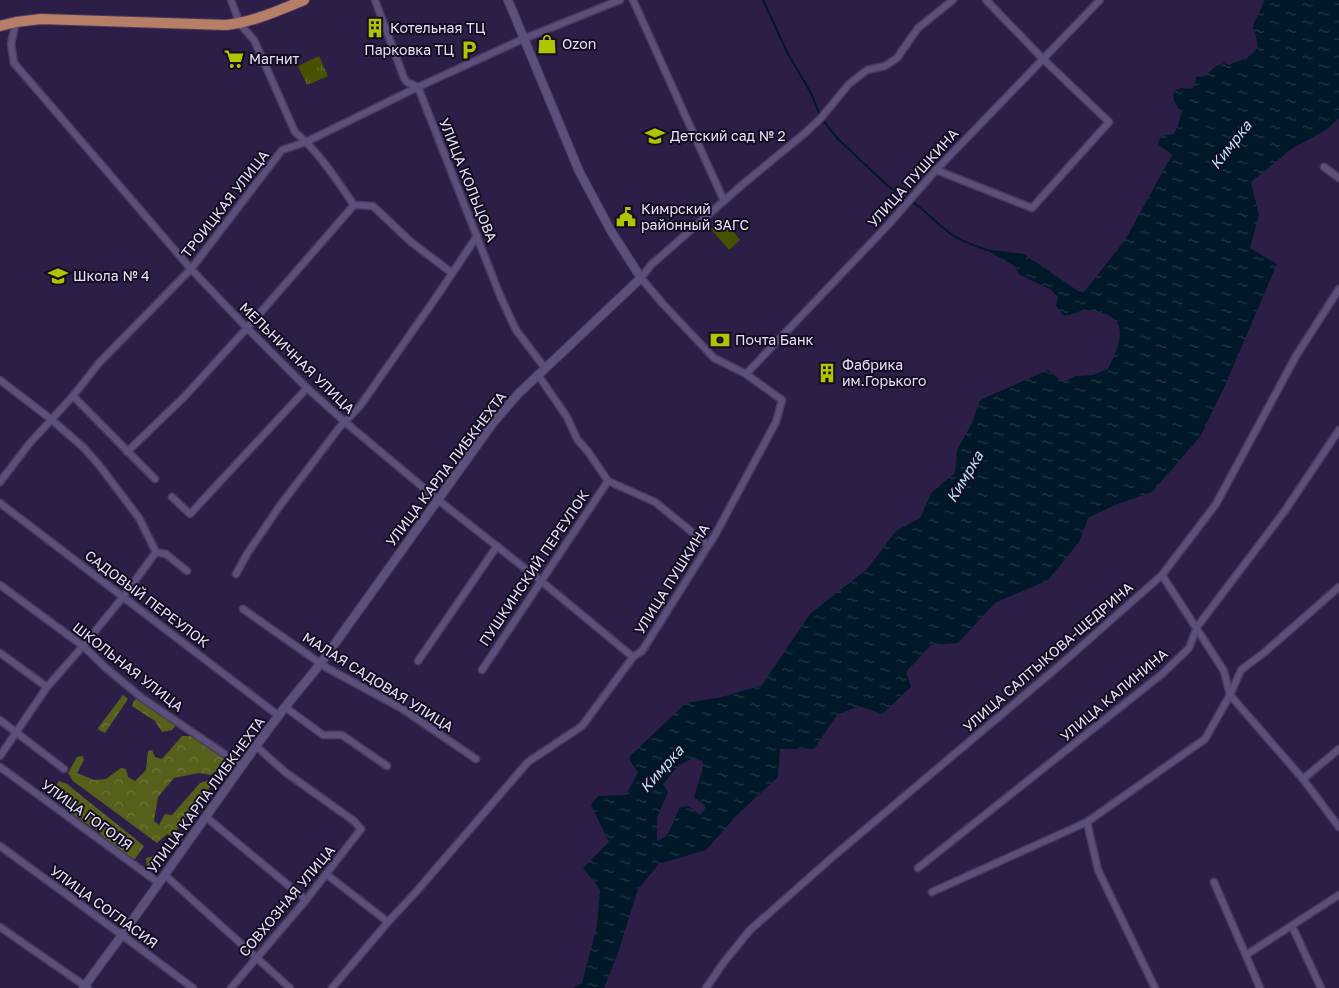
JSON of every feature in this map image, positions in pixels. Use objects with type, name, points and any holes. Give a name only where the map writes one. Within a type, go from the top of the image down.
[{"type":"main road","points":[[0,26],[41,19],[240,24],[304,0]]},
{"type":"street","points":[[231,0],[240,24],[254,40],[294,132],[306,142],[325,164],[354,205]]},
{"type":"street","name":"УЛИЦА КОЛЬЦОВА","points":[[375,0],[404,78],[407,82],[418,86],[501,298],[516,330],[545,368]]},
{"type":"street","points":[[508,0],[579,171],[611,231],[641,278],[663,304],[714,358],[746,374]]},
{"type":"street","name":"ТРОИЦКАЯ УЛИЦА","points":[[0,482],[99,363],[191,269],[282,150],[306,142],[418,86],[523,39],[620,0]]},
{"type":"street","points":[[633,0],[724,201]]},
{"type":"street","name":"УЛИЦА КАРЛА ЛИБКНЕХТА","points":[[85,987],[256,746],[321,663],[493,423],[518,394],[641,278],[652,265],[724,201],[806,133],[849,84],[867,70],[885,66],[897,58],[918,28],[952,0]]},
{"type":"street","points":[[936,170],[1032,208],[1109,122],[1043,59],[986,0]]},
{"type":"street","name":"УЛИЦА ПУШКИНА","points":[[332,988],[528,762],[582,726],[633,657],[642,651],[708,545],[776,422],[782,400],[746,374],[888,225],[936,170],[1100,0]]},
{"type":"street","name":"МЕЛЬНИЧНАЯ УЛИЦА","points":[[16,22],[11,44],[14,63],[191,269],[247,328],[307,388],[345,422],[633,657]]},
{"type":"street","points":[[1324,167],[1339,178]]},
{"type":"street","points":[[354,205],[373,206],[411,242],[452,273]]},
{"type":"street","points":[[126,452],[185,396],[354,205]]},
{"type":"street","points":[[236,574],[247,554],[279,507],[345,422],[360,406],[438,296],[477,236]]},
{"type":"street","name":"УЛИЦА САЛТЫКОВА-ЩЕДРИНА","points":[[706,988],[750,930],[836,854],[1059,666],[1162,575],[1216,504],[1296,356],[1339,289]]},
{"type":"street","points":[[538,375],[567,417],[577,438],[608,481],[655,502],[708,545]]},
{"type":"street","points":[[0,380],[52,420],[84,448],[139,518],[156,552]]},
{"type":"street","points":[[172,497],[190,514],[307,388]]},
{"type":"street","points":[[73,396],[155,480]]},
{"type":"street","name":"УЛИЦА КАЛИНИНА","points":[[918,868],[1162,674],[1188,648],[1197,628],[1284,512],[1339,430]]},
{"type":"street","name":"ПУШКИНСКИЙ ПЕРЕУЛОК","points":[[482,670],[608,481]]},
{"type":"street","name":"САДОВЫЙ ПЕРЕУЛОК","points":[[0,503],[279,716]]},
{"type":"street","points":[[418,661],[497,546]]},
{"type":"street","points":[[156,552],[166,554],[187,571]]},
{"type":"street","points":[[0,756],[47,687],[124,597],[156,552]]},
{"type":"street","points":[[1162,575],[1224,671],[1230,695],[1303,779],[1339,827]]},
{"type":"street","name":"ШКОЛЬНАЯ УЛИЦА","points":[[0,585],[83,646],[142,698],[242,766]]},
{"type":"street","points":[[932,892],[1087,822],[1205,739],[1230,695],[1241,670],[1265,652],[1339,587]]},
{"type":"street","name":"МАЛАЯ САДОВАЯ УЛИЦА","points":[[243,609],[327,668],[401,708],[476,759]]},
{"type":"street","points":[[0,653],[47,687]]},
{"type":"street","points":[[285,707],[323,735],[342,735],[387,766]]},
{"type":"street","points":[[0,720],[64,769]]},
{"type":"street","name":"СОВХОЗНАЯ УЛИЦА","points":[[231,988],[306,900],[361,829],[354,821],[285,772],[256,746]]},
{"type":"street","points":[[1303,779],[1339,749]]},
{"type":"street","name":"УЛИЦА ГОГОЛЯ","points":[[0,767],[159,883]]},
{"type":"street","points":[[206,817],[306,900]]},
{"type":"street","points":[[1087,822],[1098,870],[1155,988]]},
{"type":"street","name":"УЛИЦА СОГЛАСИЯ","points":[[0,846],[193,988]]},
{"type":"street","points":[[326,874],[388,922]]},
{"type":"street","points":[[165,875],[290,988]]},
{"type":"street","points":[[1214,882],[1260,988]]},
{"type":"street","points":[[1246,955],[1339,895]]},
{"type":"street","points":[[1292,926],[1321,988]]},
{"type":"street","points":[[0,927],[85,987]]},
{"type":"green space","points":[[319,56],[328,76],[307,85],[298,66]]},
{"type":"green space","points":[[723,219],[740,240],[729,250],[711,229]]},
{"type":"green space","points":[[123,695],[128,699],[105,733],[99,730],[98,728]]},
{"type":"green space","points":[[138,697],[177,724],[172,730],[162,732],[155,721],[132,706]]},
{"type":"green space","points":[[182,736],[193,736],[226,757],[226,763],[211,775],[199,773],[174,778],[158,797],[154,821],[159,825],[165,814],[172,815],[200,783],[209,780],[210,787],[172,836],[167,834],[157,843],[73,781],[68,773],[77,757],[83,756],[84,760],[77,773],[94,780],[106,779],[121,768],[126,769],[128,777],[135,781],[146,770],[148,751],[152,750],[155,757],[162,759]]},
{"type":"green space","points":[[59,781],[67,784],[144,846],[135,859],[128,858],[96,830],[71,813],[51,793]]},
{"type":"green space","points":[[155,856],[158,862],[152,870],[147,868],[146,858]]},
{"type":"water","name":"Кимрка","points":[[1265,0],[1339,0],[1339,118],[1326,130],[1293,148],[1251,182],[1259,215],[1250,248],[1277,264],[1224,388],[1200,437],[1152,492],[1115,505],[1088,518],[1079,542],[1048,580],[995,603],[958,643],[931,645],[906,672],[911,687],[882,714],[859,706],[837,715],[814,749],[780,749],[778,777],[737,815],[706,850],[659,864],[638,889],[619,950],[604,988],[573,988],[582,983],[597,926],[600,890],[583,868],[609,842],[591,805],[598,796],[626,795],[638,772],[628,758],[686,703],[722,697],[762,685],[810,614],[867,569],[896,531],[920,518],[932,492],[955,473],[957,450],[972,423],[980,400],[1048,370],[1063,382],[1076,376],[1093,375],[1108,369],[1117,348],[1120,333],[1119,326],[1115,320],[1108,315],[1084,309],[1064,316],[1056,306],[1058,297],[1050,289],[1020,275],[1013,265],[985,249],[1024,254],[1078,291],[1084,292],[1125,240],[1172,155],[1158,144],[1161,136],[1174,134],[1178,125],[1182,111],[1175,102],[1174,91],[1181,88],[1191,89],[1195,85],[1196,77],[1205,76],[1216,66],[1224,63],[1229,65],[1252,54],[1257,46],[1253,25]],"holes":[[[694,758],[703,761],[694,797],[706,807],[700,815],[688,806],[680,807],[667,836],[657,841],[657,818],[668,792],[663,784],[679,765]]]},
{"type":"waterway","points":[[763,0],[788,54],[811,93],[821,118],[838,139],[888,186],[905,198]]},
{"type":"waterway","points":[[914,203],[954,236],[987,250]]},
{"type":"place","name":"Котельная ТЦ","points":[[375,28]]},
{"type":"place","name":"Ozon","points":[[547,44]]},
{"type":"place","name":"Парковка ТЦ","points":[[469,50]]},
{"type":"place","name":"Магнит","points":[[234,59]]},
{"type":"place","name":"Детский сад № 2","points":[[655,136]]},
{"type":"place","name":"Кимрский районный ЗАГС","points":[[626,217]]},
{"type":"place","name":"Школа № 4","points":[[58,276]]},
{"type":"place","name":"Почта Банк","points":[[720,340]]},
{"type":"place","name":"Фабрика им.Горького","points":[[827,373]]}]
